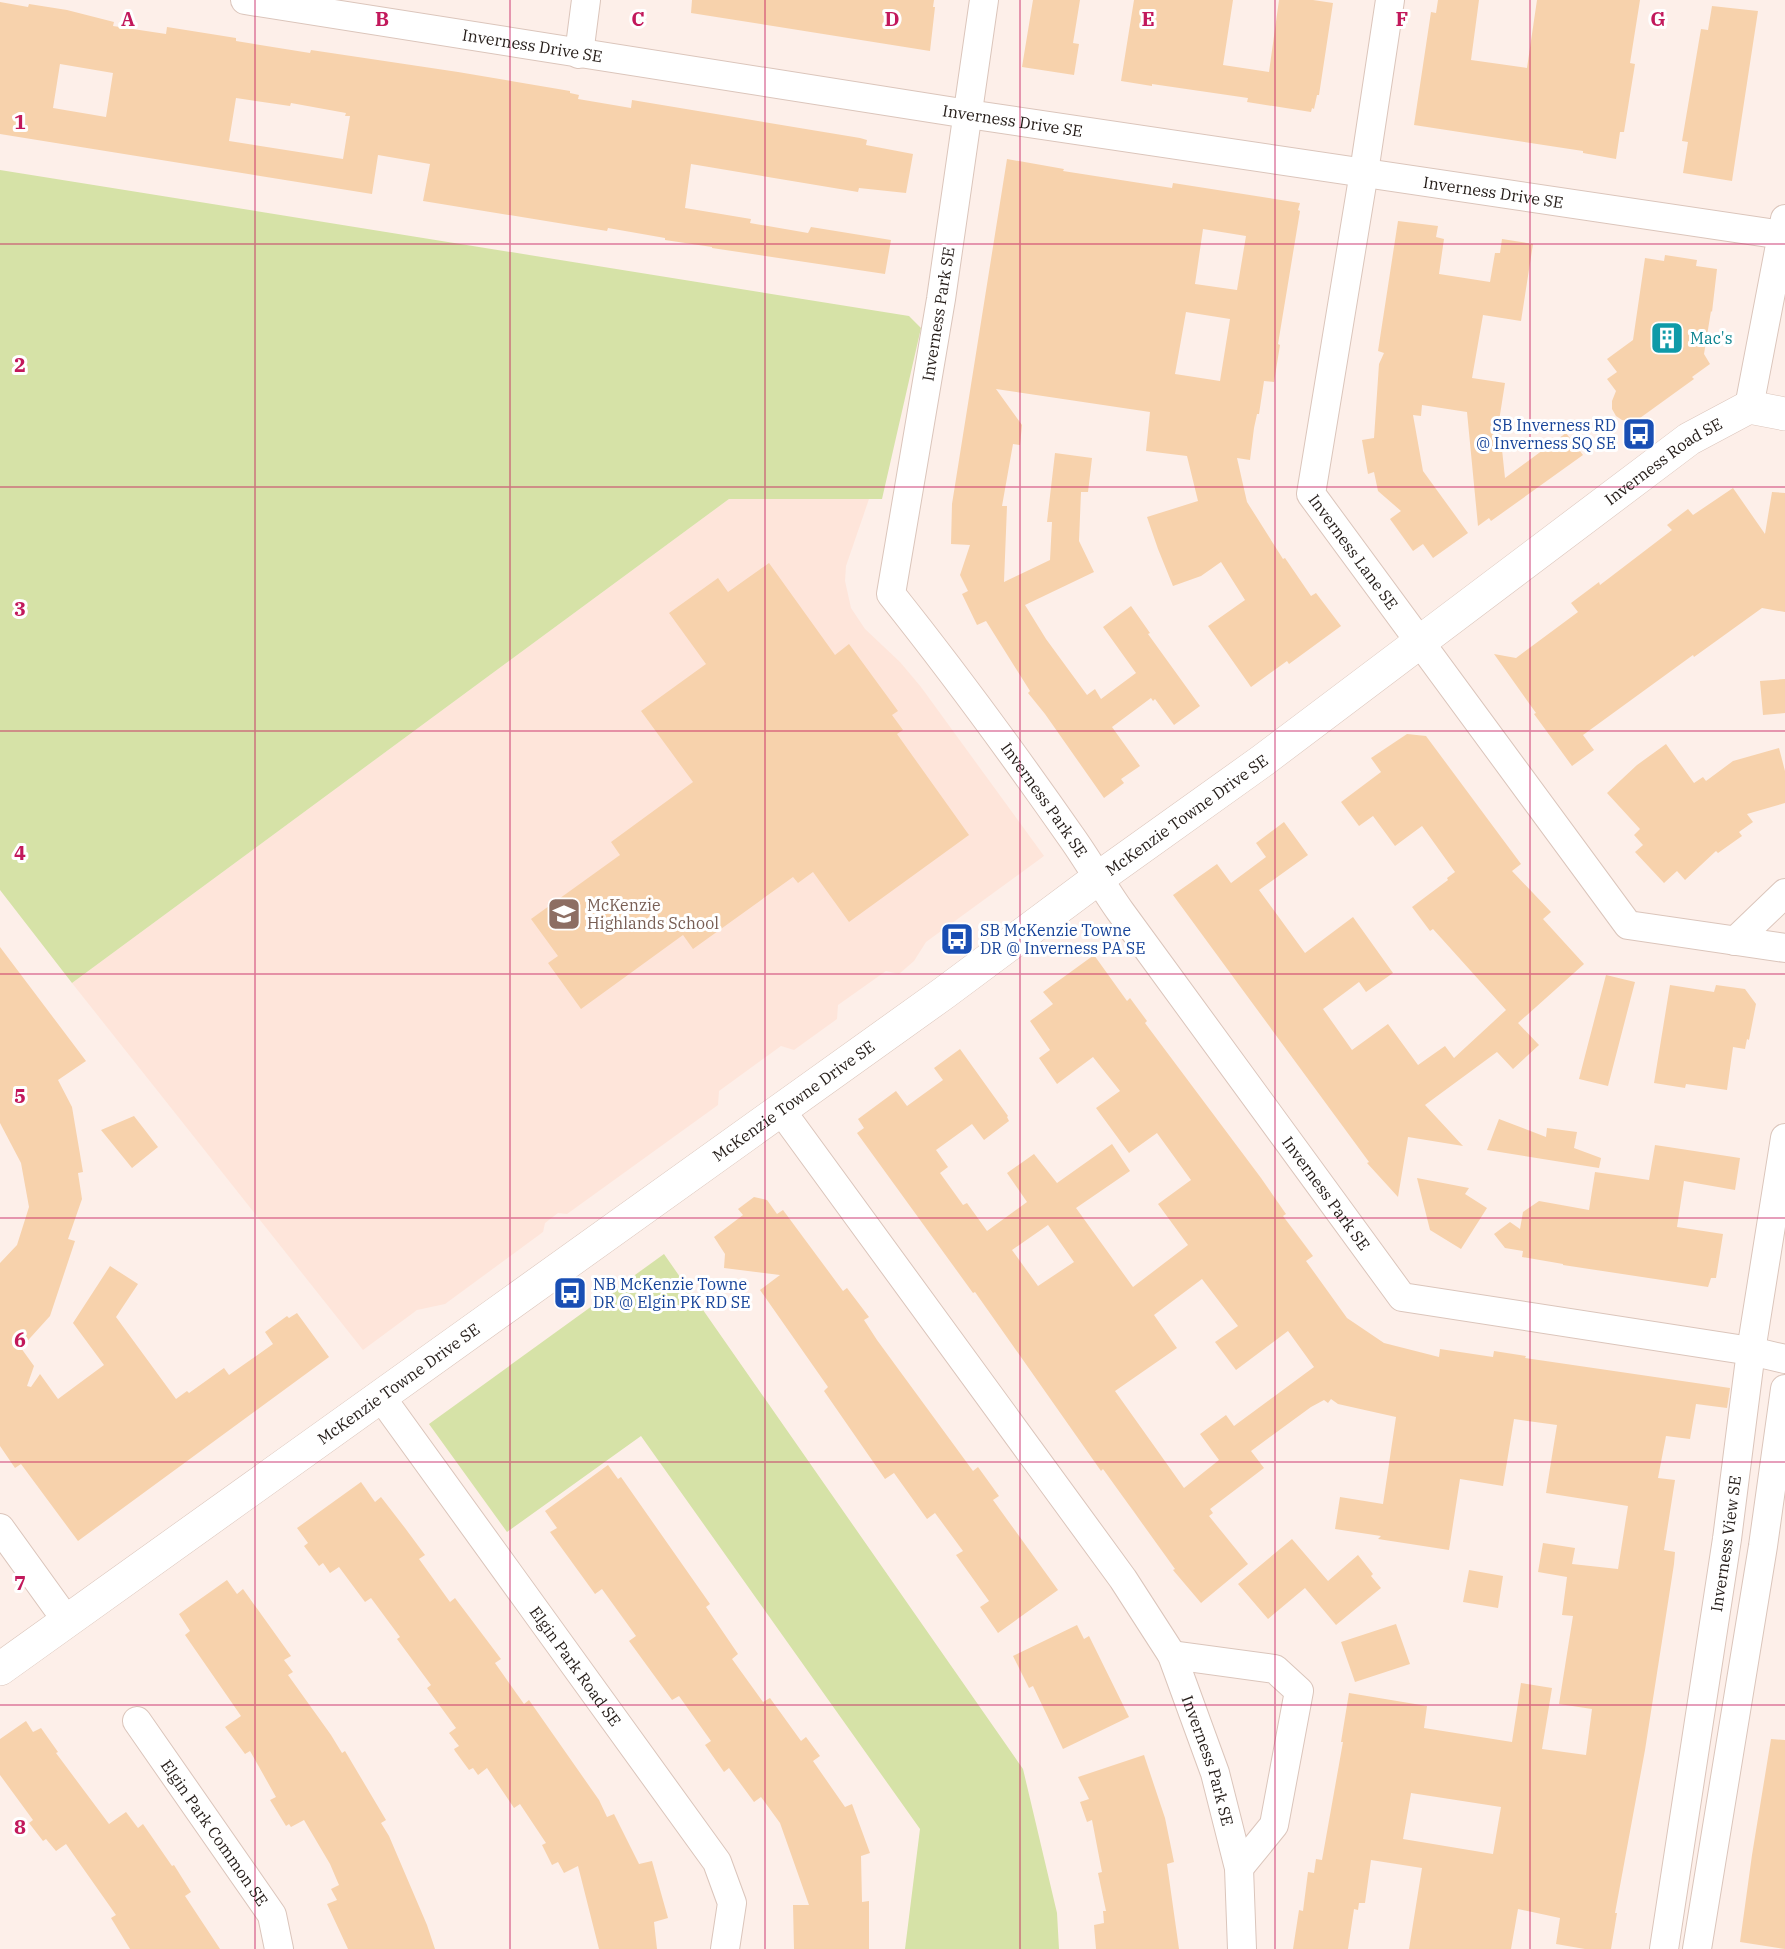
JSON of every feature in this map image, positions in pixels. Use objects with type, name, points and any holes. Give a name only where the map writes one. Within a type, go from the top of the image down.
[{"type":"street","name":"Inverness Drive SE","points":[[245,0],[968,114],[1364,172],[1784,227]]},
{"type":"street","points":[[579,54],[586,0]]},
{"type":"street","name":"Inverness Park SE","points":[[984,0],[941,298],[891,594],[965,690],[1073,840],[1097,879],[1402,1297],[1751,1351],[1785,1359]]},
{"type":"street","name":"Inverness Lane SE","points":[[1390,0],[1311,494],[1628,925],[1785,948]]},
{"type":"street","points":[[1784,227],[1749,407],[1785,414]]},
{"type":"street","name":"Inverness Road SE","points":[[1581,520],[1689,439],[1749,407]]},
{"type":"street","name":"McKenzie Towne Drive SE","points":[[0,1669],[780,1108],[944,993],[1097,879],[1262,761],[1581,520]]},
{"type":"street","points":[[1735,940],[1785,893]]},
{"type":"street","name":"Inverness Park SE","points":[[780,1108],[1123,1579],[1172,1655],[1215,1773],[1239,1868],[1242,1949]]},
{"type":"street","name":"Inverness View SE","points":[[1664,1949],[1728,1539],[1751,1351],[1785,1138]]},
{"type":"street","points":[[1697,1949],[1758,1576],[1785,1389]]},
{"type":"street","name":"Elgin Park Road SE","points":[[381,1397],[717,1862],[732,1903],[725,1949]]},
{"type":"street","points":[[0,1528],[67,1621]]},
{"type":"street","points":[[1172,1655],[1275,1669],[1299,1691],[1274,1825],[1239,1868]]},
{"type":"street","name":"Elgin Park Common SE","points":[[138,1721],[272,1915],[279,1949]]},
{"type":"shaded area","name":"McKenzie Highlands School","points":[[729,499],[869,499],[846,566],[845,581],[851,608],[865,629],[900,662],[921,687],[1044,856],[926,942],[914,961],[899,974],[886,971],[838,1005],[837,1019],[794,1050],[781,1046],[719,1091],[718,1105],[567,1214],[558,1213],[545,1223],[543,1232],[445,1304],[417,1310],[363,1350],[72,983]]},
{"type":"green space","points":[[0,170],[909,316],[921,328],[882,499],[729,499],[72,983],[0,890]]},
{"type":"green space","points":[[664,1254],[1023,1769],[1057,1913],[1059,1949],[905,1949],[920,1829],[641,1436],[507,1532],[429,1424]]},
{"type":"building","points":[[692,0],[934,0],[930,51],[691,13]]},
{"type":"building","points":[[1033,0],[1080,0],[1073,43],[1079,44],[1074,75],[1022,67]]},
{"type":"building","points":[[1134,0],[1233,0],[1223,65],[1269,72],[1279,0],[1313,0],[1333,3],[1319,95],[1317,95],[1314,109],[1312,108],[1311,112],[1247,102],[1248,98],[1121,81]]},
{"type":"building","points":[[1438,0],[1479,0],[1471,60],[1527,68],[1537,0],[1640,0],[1630,63],[1635,64],[1624,132],[1620,132],[1616,159],[1583,153],[1583,151],[1414,125],[1431,12],[1436,13]]},
{"type":"building","points":[[0,2],[67,10],[114,22],[113,26],[166,34],[167,27],[310,53],[311,50],[458,72],[570,91],[570,93],[579,95],[578,99],[631,108],[632,100],[860,138],[867,140],[866,145],[913,154],[906,193],[859,188],[858,192],[691,164],[685,208],[751,219],[750,223],[808,233],[811,227],[891,240],[885,274],[712,248],[608,228],[607,231],[423,201],[430,164],[378,155],[372,194],[0,134]],"holes":[[[60,64],[113,73],[106,117],[53,108]],[[236,98],[290,106],[291,103],[346,113],[345,116],[350,116],[343,159],[229,141]]]},
{"type":"building","points":[[1712,6],[1758,11],[1732,181],[1683,173],[1688,142],[1682,141],[1701,29],[1708,30]]},
{"type":"building","points":[[1007,159],[1064,169],[1063,171],[1172,188],[1173,183],[1300,203],[1274,382],[1264,381],[1250,460],[1237,458],[1247,502],[1283,559],[1285,558],[1311,596],[1316,593],[1341,626],[1289,664],[1287,661],[1251,687],[1208,626],[1245,600],[1221,562],[1201,576],[1173,586],[1158,549],[1147,517],[1198,501],[1187,456],[1146,451],[1150,412],[996,389],[1022,425],[1020,445],[1013,444],[1002,506],[1007,506],[1004,582],[1050,560],[1052,522],[1047,522],[1055,453],[1092,458],[1088,492],[1081,492],[1079,541],[1094,572],[1025,605],[1046,639],[1087,695],[1095,689],[1101,699],[1136,673],[1103,627],[1131,606],[1150,633],[1148,634],[1200,706],[1174,725],[1155,699],[1153,701],[1151,698],[1112,727],[1140,766],[1121,779],[1124,783],[1104,798],[1028,693],[1030,691],[986,621],[977,625],[962,594],[968,591],[960,575],[970,545],[951,544],[952,504]],"holes":[[[1203,229],[1246,236],[1237,290],[1195,284]],[[1186,312],[1230,319],[1220,381],[1175,374]]]},
{"type":"building","points":[[1398,221],[1438,226],[1436,237],[1444,239],[1439,274],[1490,282],[1495,253],[1500,253],[1502,239],[1533,244],[1521,321],[1483,315],[1472,378],[1505,383],[1499,421],[1505,478],[1566,433],[1583,455],[1491,521],[1489,518],[1478,526],[1467,412],[1422,405],[1421,416],[1413,415],[1423,471],[1468,533],[1433,558],[1423,544],[1413,551],[1390,519],[1401,511],[1378,491],[1374,472],[1368,474],[1362,440],[1374,438],[1379,364],[1384,353],[1378,351]]},
{"type":"building","name":"Mac's","points":[[1665,255],[1697,260],[1696,266],[1717,269],[1704,354],[1710,364],[1692,377],[1694,379],[1640,418],[1631,421],[1622,420],[1612,409],[1616,391],[1607,379],[1617,372],[1607,359],[1633,340],[1645,258],[1664,261]]},
{"type":"building","points":[[1733,488],[1765,534],[1772,492],[1785,493],[1785,612],[1762,608],[1694,657],[1693,655],[1583,735],[1594,750],[1572,766],[1494,654],[1516,658],[1578,612],[1571,603],[1599,582],[1600,585],[1672,530],[1667,525],[1688,509],[1693,515]]},
{"type":"building","points":[[769,563],[835,655],[849,644],[898,711],[892,715],[903,730],[897,734],[969,835],[849,922],[813,872],[798,883],[793,877],[693,949],[683,935],[581,1009],[548,963],[558,956],[531,919],[620,855],[611,842],[693,782],[641,711],[706,664],[669,613],[718,578],[728,592]]},
{"type":"building","points":[[1785,679],[1785,713],[1763,715],[1760,681]]},
{"type":"building","points":[[1407,734],[1426,736],[1521,864],[1512,871],[1551,912],[1543,919],[1584,964],[1518,1023],[1539,1045],[1513,1069],[1497,1052],[1425,1105],[1463,1146],[1408,1137],[1398,1197],[1367,1163],[1369,1162],[1173,895],[1217,864],[1231,883],[1266,857],[1256,843],[1284,822],[1308,855],[1259,890],[1305,953],[1353,917],[1393,973],[1366,992],[1359,982],[1323,1009],[1352,1050],[1388,1024],[1418,1065],[1445,1046],[1454,1058],[1506,1010],[1433,929],[1430,931],[1412,907],[1455,872],[1422,826],[1395,846],[1373,816],[1359,826],[1341,802],[1381,772],[1371,758]]},
{"type":"building","points":[[1666,744],[1694,783],[1703,777],[1706,781],[1733,761],[1779,748],[1785,771],[1785,803],[1747,814],[1753,822],[1739,832],[1742,836],[1718,853],[1716,851],[1685,880],[1677,871],[1664,883],[1635,852],[1643,845],[1634,835],[1640,829],[1607,793],[1637,765]]},
{"type":"building","points":[[0,947],[86,1061],[58,1080],[72,1107],[83,1172],[78,1173],[82,1199],[68,1239],[75,1241],[50,1316],[21,1348],[34,1366],[27,1386],[31,1387],[40,1374],[58,1399],[104,1365],[73,1323],[110,1266],[138,1284],[116,1317],[176,1399],[187,1391],[189,1393],[224,1368],[229,1375],[273,1344],[265,1332],[287,1316],[289,1318],[297,1313],[329,1357],[78,1541],[21,1464],[15,1468],[0,1446],[0,1263],[17,1245],[29,1207],[21,1163],[0,1123]]},
{"type":"building","points":[[1094,955],[1127,1001],[1130,998],[1147,1021],[1145,1023],[1261,1178],[1286,1214],[1283,1216],[1313,1256],[1306,1261],[1347,1318],[1384,1343],[1439,1357],[1440,1349],[1493,1357],[1494,1351],[1526,1356],[1525,1358],[1730,1388],[1727,1408],[1696,1404],[1690,1439],[1666,1436],[1658,1478],[1675,1480],[1664,1550],[1675,1552],[1674,1564],[1645,1750],[1615,1913],[1617,1913],[1611,1949],[1585,1949],[1556,1944],[1560,1918],[1518,1909],[1511,1949],[1409,1949],[1422,1868],[1371,1860],[1365,1903],[1359,1903],[1358,1910],[1354,1909],[1348,1949],[1293,1949],[1299,1910],[1303,1911],[1308,1872],[1314,1873],[1316,1859],[1322,1860],[1343,1742],[1341,1742],[1349,1693],[1427,1706],[1424,1728],[1512,1742],[1521,1683],[1552,1688],[1542,1749],[1586,1755],[1592,1709],[1559,1704],[1573,1616],[1562,1615],[1567,1577],[1538,1572],[1543,1543],[1575,1548],[1572,1564],[1618,1569],[1628,1506],[1546,1493],[1557,1425],[1514,1419],[1503,1486],[1460,1479],[1449,1550],[1378,1539],[1381,1536],[1335,1529],[1340,1497],[1383,1504],[1396,1417],[1338,1404],[1331,1399],[1328,1403],[1324,1400],[1251,1451],[1264,1468],[1210,1509],[1213,1513],[1209,1516],[1248,1564],[1201,1603],[1173,1570],[1175,1569],[1103,1469],[1101,1471],[975,1292],[973,1293],[857,1133],[864,1128],[858,1119],[896,1091],[907,1106],[943,1080],[934,1068],[960,1049],[1008,1116],[1009,1121],[984,1140],[972,1124],[936,1150],[948,1167],[940,1173],[963,1205],[967,1203],[987,1231],[1027,1202],[1007,1173],[1034,1154],[1057,1183],[1112,1144],[1130,1171],[1076,1208],[1133,1287],[1188,1245],[1158,1204],[1191,1180],[1157,1133],[1129,1153],[1096,1108],[1120,1091],[1093,1057],[1057,1084],[1039,1058],[1050,1050],[1030,1021],[1053,1004],[1043,992]],"holes":[[[1048,1225],[1074,1262],[1038,1286],[1012,1250]],[[1202,1279],[1238,1326],[1215,1342],[1236,1370],[1288,1331],[1314,1367],[1234,1426],[1226,1415],[1200,1434],[1219,1460],[1184,1488],[1115,1391],[1177,1348],[1154,1315]],[[1411,1793],[1501,1807],[1493,1854],[1403,1839]]]},
{"type":"building","points":[[1606,975],[1635,982],[1608,1086],[1579,1079]]},
{"type":"building","points":[[1670,985],[1714,992],[1716,985],[1745,989],[1756,1004],[1745,1049],[1733,1047],[1727,1090],[1686,1084],[1685,1088],[1654,1083]]},
{"type":"building","points":[[134,1116],[158,1147],[132,1168],[101,1130]]},
{"type":"building","points":[[1499,1119],[1546,1137],[1547,1128],[1577,1132],[1574,1148],[1601,1158],[1599,1168],[1487,1150]]},
{"type":"building","points":[[1655,1145],[1740,1158],[1735,1190],[1684,1181],[1677,1227],[1723,1234],[1716,1278],[1711,1278],[1708,1287],[1522,1257],[1523,1251],[1505,1248],[1494,1234],[1510,1222],[1520,1229],[1523,1212],[1539,1201],[1589,1210],[1595,1172],[1649,1180]]},
{"type":"building","points":[[1417,1178],[1469,1188],[1465,1194],[1487,1208],[1461,1249],[1430,1230]]},
{"type":"building","points":[[754,1197],[767,1200],[777,1214],[783,1210],[843,1291],[847,1288],[869,1317],[864,1320],[877,1340],[973,1471],[978,1467],[999,1496],[993,1500],[1058,1590],[998,1633],[980,1607],[989,1601],[956,1555],[963,1551],[935,1513],[927,1519],[894,1473],[885,1479],[824,1391],[828,1387],[760,1290],[780,1275],[724,1268],[725,1254],[714,1237],[743,1215],[738,1209]]},
{"type":"building","points":[[608,1465],[618,1479],[621,1477],[710,1604],[706,1607],[738,1654],[732,1659],[763,1702],[770,1698],[801,1741],[806,1737],[820,1756],[813,1761],[845,1807],[852,1804],[870,1853],[861,1856],[862,1902],[869,1901],[869,1949],[794,1949],[793,1905],[809,1905],[780,1823],[761,1797],[754,1802],[729,1768],[724,1772],[705,1745],[711,1741],[679,1696],[672,1700],[629,1641],[636,1636],[602,1589],[595,1594],[550,1532],[557,1528],[545,1511]]},
{"type":"building","points":[[361,1482],[375,1502],[381,1497],[425,1555],[419,1559],[450,1602],[455,1598],[501,1659],[495,1663],[524,1704],[529,1700],[599,1800],[607,1817],[614,1814],[639,1864],[652,1861],[668,1918],[654,1922],[657,1949],[599,1949],[578,1866],[564,1873],[558,1862],[552,1865],[542,1845],[546,1843],[520,1804],[514,1808],[487,1768],[478,1775],[473,1768],[469,1770],[455,1751],[454,1749],[459,1746],[449,1733],[456,1728],[427,1688],[431,1685],[397,1639],[400,1637],[371,1598],[365,1602],[339,1567],[330,1573],[323,1563],[319,1566],[304,1546],[308,1543],[297,1528]]},
{"type":"building","points":[[1292,1539],[1328,1581],[1358,1555],[1381,1588],[1336,1625],[1305,1588],[1268,1619],[1238,1584]]},
{"type":"building","points":[[1469,1570],[1503,1576],[1498,1608],[1463,1602]]},
{"type":"building","points":[[227,1580],[237,1594],[243,1589],[291,1656],[284,1660],[293,1672],[288,1675],[342,1753],[345,1751],[386,1820],[381,1823],[389,1836],[435,1949],[348,1949],[327,1904],[337,1900],[331,1889],[339,1885],[330,1864],[304,1820],[291,1827],[289,1824],[286,1826],[270,1800],[276,1797],[250,1751],[245,1754],[225,1727],[241,1716],[185,1635],[190,1631],[179,1614]]},
{"type":"building","points":[[1396,1624],[1410,1664],[1355,1682],[1341,1642]]},
{"type":"building","points":[[1077,1625],[1084,1639],[1089,1636],[1129,1717],[1063,1749],[1033,1686],[1029,1688],[1013,1656]]},
{"type":"building","points":[[26,1721],[33,1732],[41,1728],[58,1752],[56,1753],[109,1824],[126,1812],[138,1828],[143,1824],[191,1892],[185,1896],[220,1949],[130,1949],[111,1918],[116,1915],[66,1844],[56,1851],[46,1839],[43,1841],[29,1823],[33,1820],[0,1775],[0,1739]]},
{"type":"building","points":[[1771,1739],[1785,1740],[1785,1949],[1740,1942]]},
{"type":"building","points":[[1144,1755],[1165,1818],[1174,1862],[1167,1864],[1179,1949],[1096,1949],[1094,1925],[1104,1923],[1103,1911],[1106,1911],[1098,1873],[1102,1872],[1092,1820],[1087,1822],[1080,1802],[1089,1799],[1078,1777]]},
{"type":"place","name":"Mac's","points":[[1667,338]]},
{"type":"place","name":"SB Inverness RD @ Inverness SQ SE","points":[[1639,434]]},
{"type":"place","name":"McKenzie Highlands School","points":[[564,914]]},
{"type":"place","name":"SB McKenzie Towne DR @ Inverness PA SE","points":[[957,939]]},
{"type":"place","name":"NB McKenzie Towne DR @ Elgin PK RD SE","points":[[570,1293]]}]
